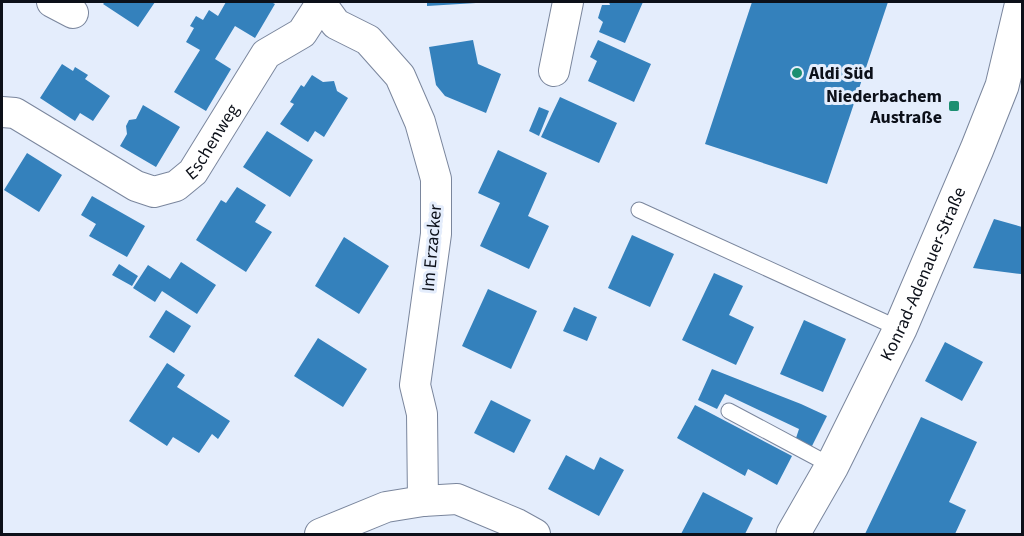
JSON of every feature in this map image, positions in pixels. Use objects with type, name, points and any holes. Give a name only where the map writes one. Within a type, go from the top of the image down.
[{"type":"main road","name":"Konrad-Adenauer-Straße","points":[[793,534],[832,466],[900,329],[987,124],[1007,67],[1022,2]]},
{"type":"street","name":"Eschenweg","points":[[2,112],[15,113],[136,186],[154,192],[176,186],[193,172],[266,54],[302,33],[321,2]]},
{"type":"street","name":"Im Erzacker","points":[[321,2],[336,24],[368,40],[400,76],[420,122],[436,179],[436,234],[416,385],[422,414],[423,501]]},
{"type":"street","points":[[554,71],[568,2]]},
{"type":"street","points":[[320,534],[386,507],[423,501],[457,499],[535,534]]},
{"type":"lane","points":[[639,210],[900,329]]},
{"type":"lane","points":[[729,411],[832,466]]},
{"type":"building","points":[[105,2],[155,2],[138,27],[103,4]]},
{"type":"building","points":[[226,2],[271,2],[275,4],[255,38],[235,26],[215,59],[231,69],[206,111],[174,92],[200,50],[186,42],[194,28],[190,26],[196,16],[203,20],[209,10],[218,16]]},
{"type":"building","points":[[427,2],[476,2],[476,3],[427,6]]},
{"type":"building","points":[[609,2],[643,2],[625,43],[599,32],[603,22],[598,18],[602,5],[610,5]]},
{"type":"building","name":"Aldi Süd","points":[[752,2],[888,2],[827,184],[705,144]]},
{"type":"building","points":[[473,40],[478,64],[501,74],[486,113],[445,96],[436,85],[429,47]]},
{"type":"building","points":[[598,40],[651,64],[634,102],[588,81],[597,61],[590,57]]},
{"type":"building","points":[[62,64],[73,71],[75,67],[88,75],[85,79],[110,96],[93,121],[80,113],[75,121],[40,98]]},
{"type":"building","points":[[312,75],[323,82],[334,81],[337,91],[348,98],[324,137],[315,131],[308,142],[280,124],[294,104],[290,102],[301,85],[304,87]]},
{"type":"building","points":[[560,97],[617,123],[599,163],[541,137]]},
{"type":"building","points":[[143,105],[180,127],[156,167],[120,146],[127,134],[126,126],[129,120],[136,119]]},
{"type":"building","points":[[539,107],[549,111],[539,136],[529,131]]},
{"type":"building","points":[[267,131],[313,160],[290,197],[243,167]]},
{"type":"building","points":[[498,150],[547,173],[528,216],[549,226],[529,269],[480,246],[500,203],[478,193]]},
{"type":"building","points":[[27,153],[62,175],[39,212],[4,190]]},
{"type":"building","points":[[237,187],[266,205],[255,222],[272,232],[246,272],[196,240],[221,200],[226,203]]},
{"type":"building","points":[[92,196],[145,226],[127,257],[89,236],[96,224],[81,215]]},
{"type":"building","points":[[994,219],[1022,227],[1021,274],[973,268]]},
{"type":"building","points":[[632,235],[674,254],[650,307],[608,288]]},
{"type":"building","points":[[344,237],[389,266],[359,314],[315,286]]},
{"type":"building","points":[[181,262],[216,285],[197,314],[162,291],[155,302],[133,288],[148,265],[170,279]]},
{"type":"building","points":[[119,264],[138,276],[132,286],[112,275]]},
{"type":"building","points":[[714,273],[743,286],[729,315],[754,327],[736,365],[682,340]]},
{"type":"building","points":[[488,289],[537,311],[511,369],[462,346]]},
{"type":"building","points":[[574,307],[597,317],[587,341],[563,331]]},
{"type":"building","points":[[166,310],[191,326],[174,353],[149,337]]},
{"type":"building","points":[[804,320],[846,339],[823,392],[780,374]]},
{"type":"building","points":[[318,338],[367,369],[343,407],[294,376]]},
{"type":"building","points":[[945,342],[983,362],[962,401],[925,381]]},
{"type":"building","points":[[167,363],[185,375],[177,387],[230,421],[218,439],[212,434],[199,453],[173,437],[167,446],[129,421]]},
{"type":"building","points":[[712,369],[827,416],[811,448],[795,441],[799,429],[725,394],[717,409],[698,400]]},
{"type":"building","points":[[491,400],[531,420],[514,453],[474,433]]},
{"type":"building","points":[[695,405],[792,456],[777,485],[748,469],[745,476],[677,438]]},
{"type":"building","points":[[921,417],[977,442],[949,502],[966,510],[955,534],[865,534]]},
{"type":"building","points":[[566,455],[594,470],[600,457],[624,470],[599,516],[548,489]]},
{"type":"building","points":[[703,492],[753,518],[745,534],[681,534]]},
{"type":"place","name":"Aldi Süd","points":[[797,73]]},
{"type":"place","name":"Niederbachem Austraße","points":[[954,106]]}]
